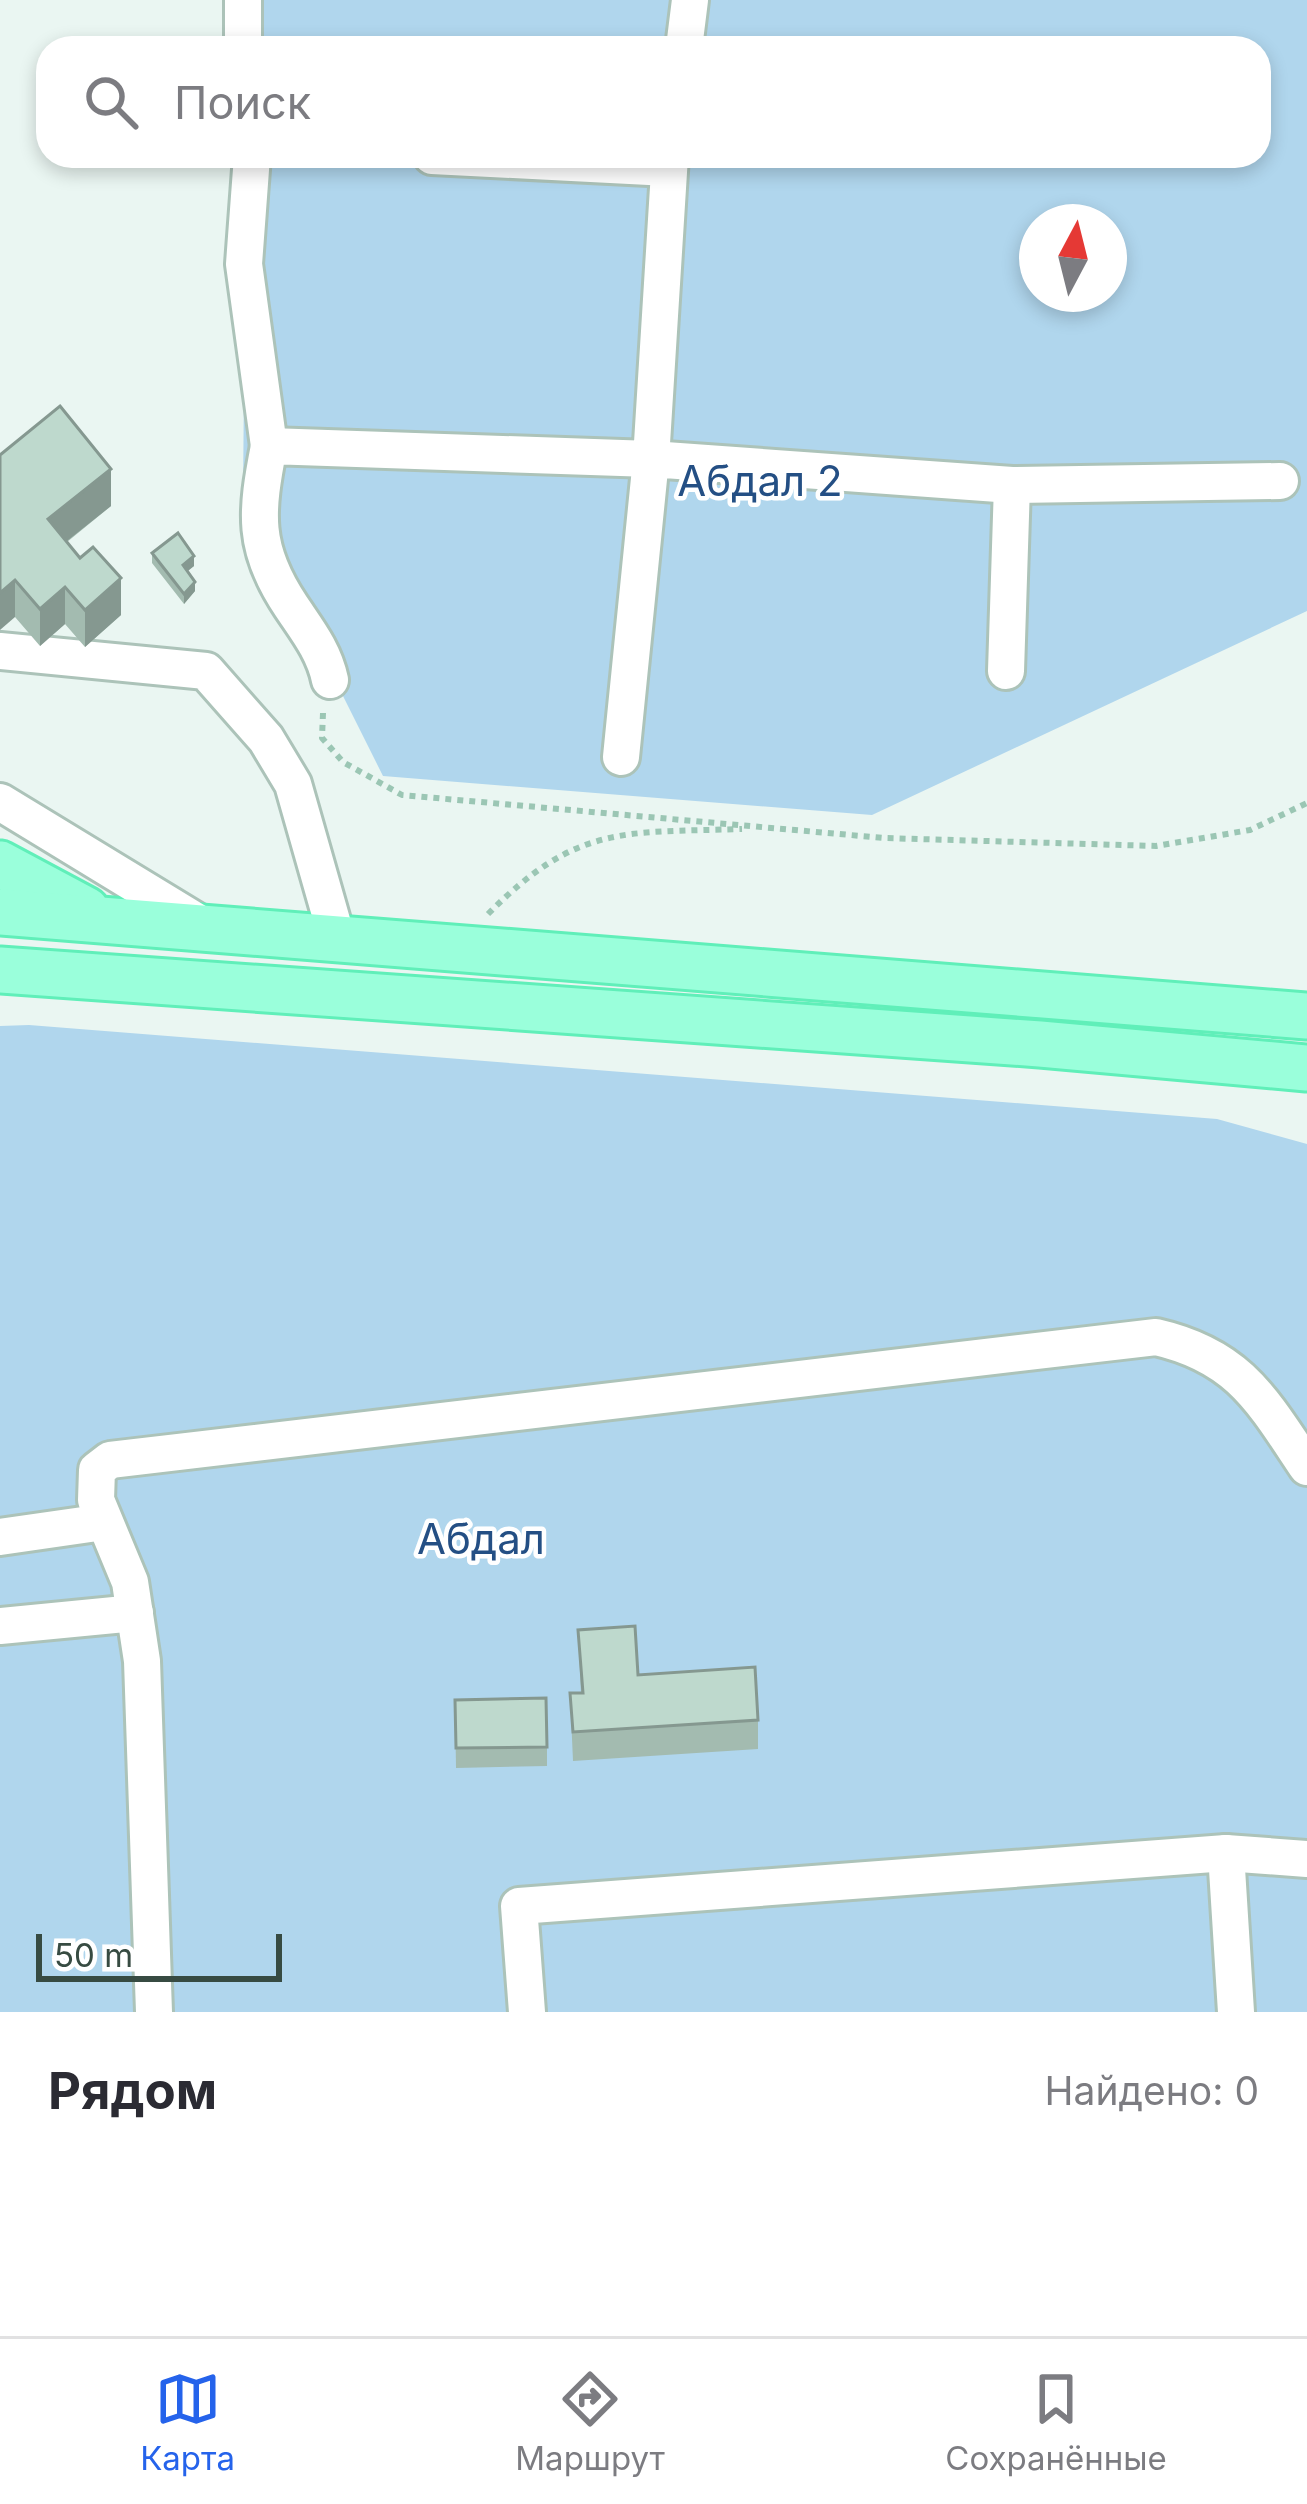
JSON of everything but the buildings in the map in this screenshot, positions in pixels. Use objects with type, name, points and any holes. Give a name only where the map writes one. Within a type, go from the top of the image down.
[{"type":"main road","points":[[0,864],[105,920]]},
{"type":"main road","points":[[0,912],[1307,1016]]},
{"type":"main road","points":[[0,970],[1040,1044],[1307,1068]]},
{"type":"main road","points":[[0,984],[54,974]]},
{"type":"lane","points":[[243,0],[243,36]]},
{"type":"lane","points":[[686,36],[690,0]]},
{"type":"lane","points":[[251,168],[244,264],[269,446],[257,533],[274,582],[325,657],[330,680]]},
{"type":"lane","points":[[622,757],[651,459],[669,168]]},
{"type":"lane","points":[[269,446],[651,459],[1012,484],[1280,481]]},
{"type":"lane","points":[[1006,671],[1012,484]]},
{"type":"lane","points":[[0,651],[206,671],[266,739],[293,784],[338,942]]},
{"type":"lane","points":[[0,802],[210,930]]},
{"type":"lane","points":[[154,2012],[142,1661],[130,1582],[96,1500],[97,1470],[110,1460],[1156,1336],[1200,1347],[1258,1395],[1307,1467]]},
{"type":"lane","points":[[0,1537],[104,1522]]},
{"type":"lane","points":[[0,1626],[135,1613]]},
{"type":"lane","points":[[1226,1853],[1236,2012]]},
{"type":"lane","points":[[527,2012],[519,1906],[1226,1853],[1307,1859]]},
{"type":"path","points":[[330,680],[322,737],[343,762],[402,796],[884,838],[1156,847],[1250,830],[1307,803]]},
{"type":"path","points":[[452,951],[530,872],[585,841],[652,832],[770,828]]},
{"type":"green space","name":"Абдал 2","points":[[250,0],[1307,0],[1307,611],[872,815],[383,776],[243,496],[246,168],[1271,168],[1271,36],[248,36]]},
{"type":"green space","name":"Абдал","points":[[0,1026],[1217,1119],[1307,1144],[1307,2012],[0,2012]]}]
